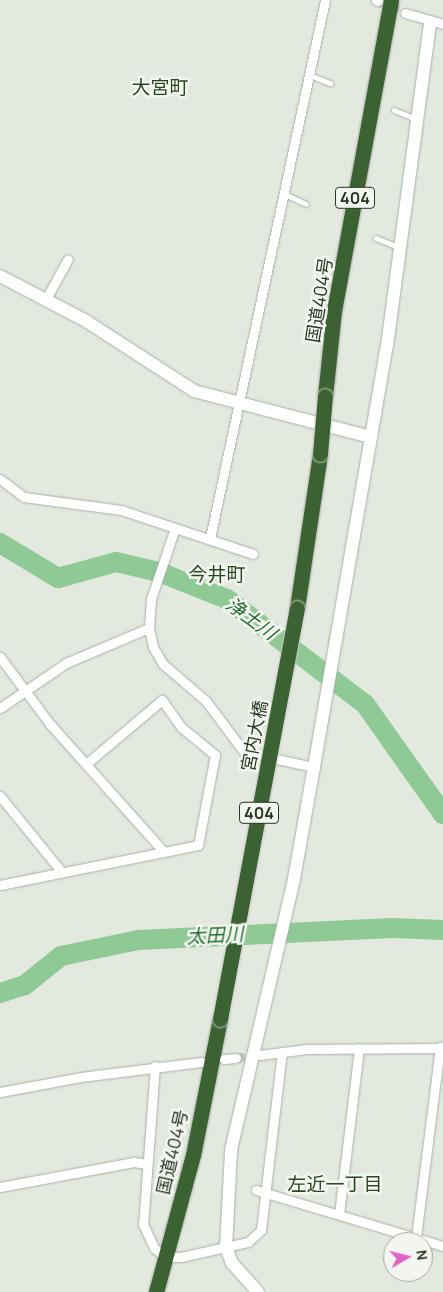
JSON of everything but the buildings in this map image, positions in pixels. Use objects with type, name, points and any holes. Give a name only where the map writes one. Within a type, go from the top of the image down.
[{"type":"highway","name":"国道404号","points":[[297,608],[320,454],[334,311],[382,0]]},
{"type":"highway","name":"宮内大橋","points":[[220,1019],[297,608]]},
{"type":"highway","name":"国道404号","points":[[156,1292],[193,1155],[220,1019]]},
{"type":"street","points":[[210,538],[325,0]]},
{"type":"street","points":[[258,1292],[236,1269],[226,1247],[231,1150],[259,1015],[294,879],[371,437],[402,248],[419,121],[437,24],[406,13]]},
{"type":"street","points":[[46,297],[68,259]]},
{"type":"street","points":[[0,276],[46,297],[168,377],[237,405],[371,437]]},
{"type":"street","points":[[0,479],[24,497],[122,510],[253,554]]},
{"type":"street","points":[[175,528],[151,599],[149,628],[164,664],[206,701],[236,746],[252,756],[314,767]]},
{"type":"street","points":[[0,708],[25,689],[66,663],[149,628]]},
{"type":"street","points":[[0,657],[86,764],[163,851]]},
{"type":"street","points":[[0,885],[61,871],[198,845],[215,754],[182,727],[162,700],[86,764]]},
{"type":"street","points":[[0,796],[61,871]]},
{"type":"street","points":[[339,1214],[360,1048]]},
{"type":"street","points":[[260,1055],[360,1048],[441,1048],[417,1232]]},
{"type":"street","points":[[155,1066],[143,1224],[146,1236],[166,1257],[248,1242],[261,1230],[267,1194],[282,1052]]},
{"type":"street","points":[[224,1059],[236,1058]]},
{"type":"street","points":[[0,1092],[155,1066],[201,1062]]},
{"type":"street","points":[[0,1187],[134,1162],[147,1164]]},
{"type":"street","points":[[256,1190],[399,1232]]},
{"type":"lane","points":[[310,75],[330,83]]},
{"type":"lane","points":[[394,110],[419,121]]},
{"type":"lane","points":[[284,194],[306,204]]},
{"type":"lane","points":[[376,238],[402,248]]},
{"type":"waterway","name":"浄土川","points":[[0,543],[58,578],[116,562],[159,572],[227,599],[365,704],[443,814]]},
{"type":"waterway","name":"太田川","points":[[0,993],[25,985],[61,956],[138,940],[393,928],[443,930]]},
{"type":"tunnel","points":[[378,1],[405,13]]},
{"type":"tunnel","points":[[236,1058],[258,1055]]},
{"type":"district","name":"大宮町","points":[[160,88]]},
{"type":"district","name":"今井町","points":[[217,575]]},
{"type":"district","name":"左近一丁目","points":[[335,1185]]}]
